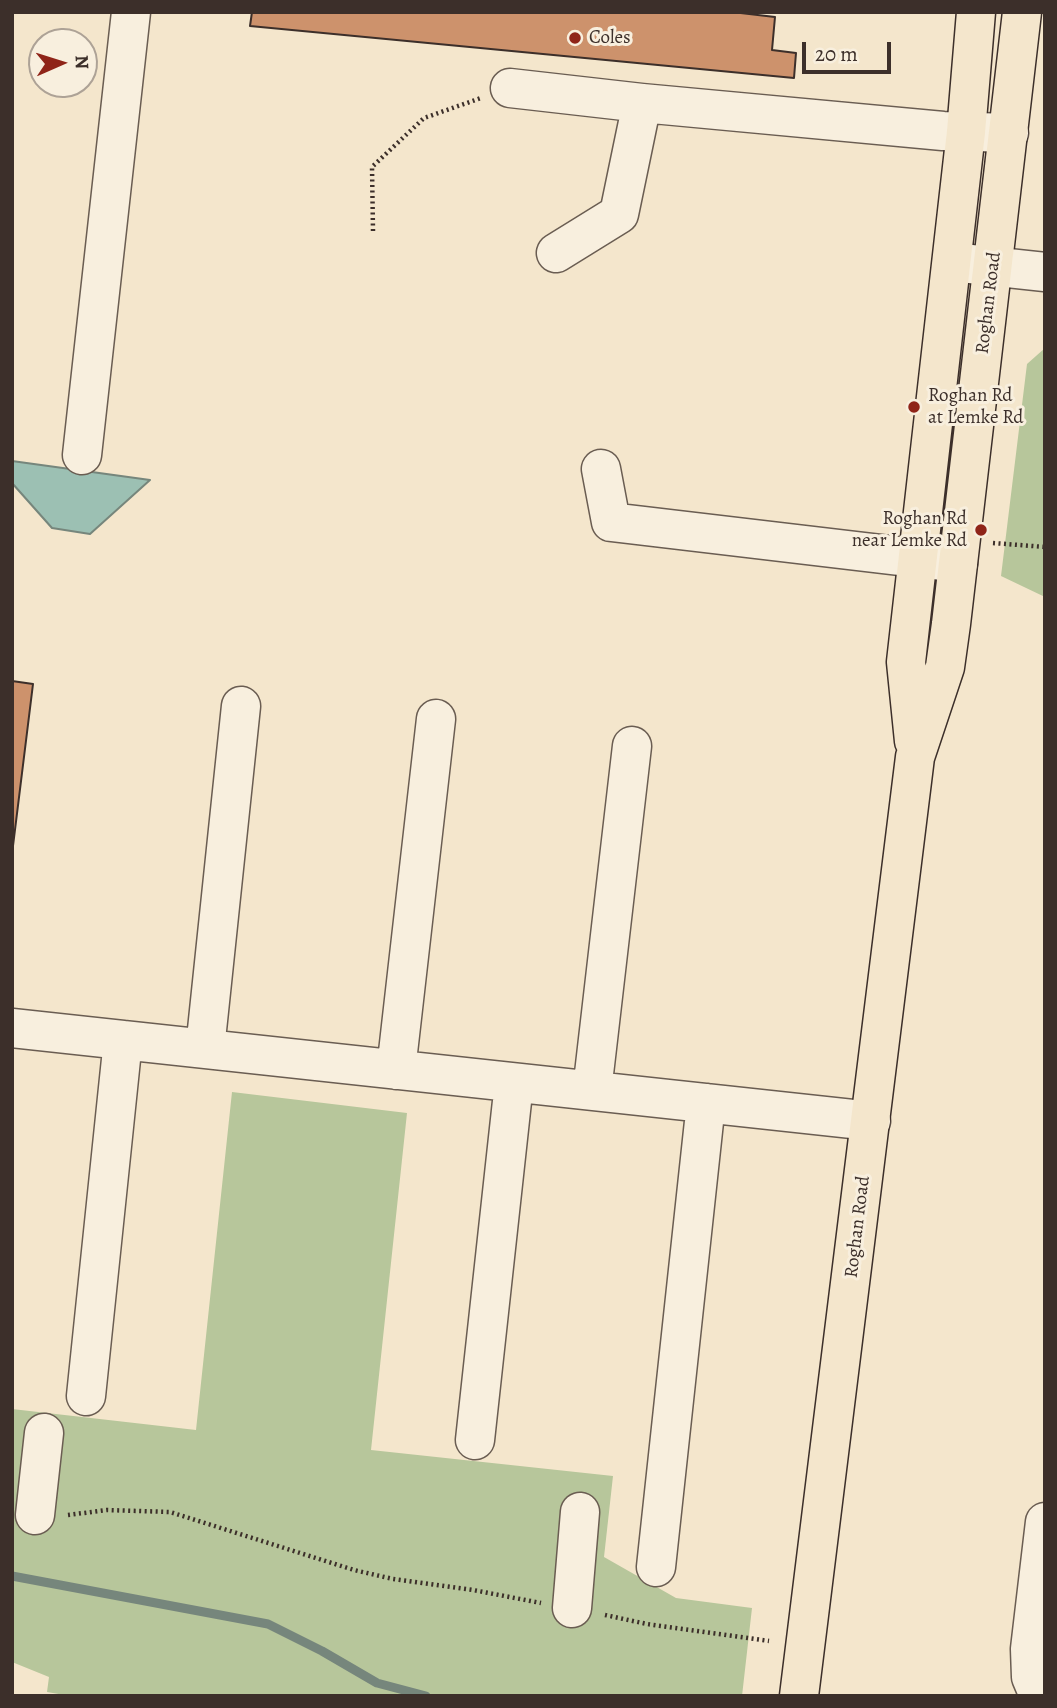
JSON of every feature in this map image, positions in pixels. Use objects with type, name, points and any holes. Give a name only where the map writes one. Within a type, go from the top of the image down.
[{"type":"main road","name":"Roghan Road","points":[[915,757],[906,662],[966,132],[976,12]]},
{"type":"main road","name":"Roghan Road","points":[[799,1696],[915,757],[944,667],[971,553],[993,266],[1022,12]]},
{"type":"street","points":[[82,455],[131,12]]},
{"type":"street","points":[[510,88],[642,103],[966,132],[1009,133]]},
{"type":"street","points":[[556,253],[619,214],[642,103]]},
{"type":"street","points":[[952,261],[1045,272]]},
{"type":"street","points":[[601,469],[611,523],[918,558],[971,553]]},
{"type":"street","points":[[205,1049],[241,706]]},
{"type":"street","points":[[396,1070],[436,719]]},
{"type":"street","points":[[592,1091],[632,746]]},
{"type":"street","points":[[12,1028],[871,1121]]},
{"type":"street","points":[[86,1396],[123,1040]]},
{"type":"street","points":[[475,1440],[514,1083]]},
{"type":"street","points":[[656,1567],[706,1103]]},
{"type":"street","points":[[35,1516],[44,1433]]},
{"type":"street","points":[[572,1608],[580,1512]]},
{"type":"street","points":[[1038,1696],[1030,1666],[1045,1522]]},
{"type":"path","points":[[373,231],[372,167],[425,118],[510,88]]},
{"type":"path","points":[[971,553],[1045,547]]},
{"type":"path","points":[[35,1516],[48,1518],[107,1510],[170,1512],[354,1570],[393,1579],[473,1590],[647,1624],[769,1641]]},
{"type":"green space","points":[[1045,348],[1045,597],[1001,576],[1027,364]]},
{"type":"green space","points":[[232,1092],[407,1113],[371,1450],[613,1476],[604,1557],[676,1598],[752,1608],[742,1696],[70,1696],[47,1692],[49,1677],[12,1662],[12,1409],[196,1430]]},
{"type":"water","points":[[12,461],[150,480],[90,534],[52,528],[12,483]]},
{"type":"building","name":"Coles","points":[[252,12],[732,12],[775,17],[772,50],[796,53],[794,78],[250,26]]},
{"type":"building","points":[[12,681],[33,684],[12,854]]},
{"type":"waterway","points":[[12,1576],[268,1624],[377,1683],[426,1696]]},
{"type":"place","name":"Coles","points":[[575,38]]},
{"type":"place","name":"Roghan Rd at Lemke Rd","points":[[914,407]]},
{"type":"place","name":"Roghan Rd near Lemke Rd","points":[[981,530]]}]
